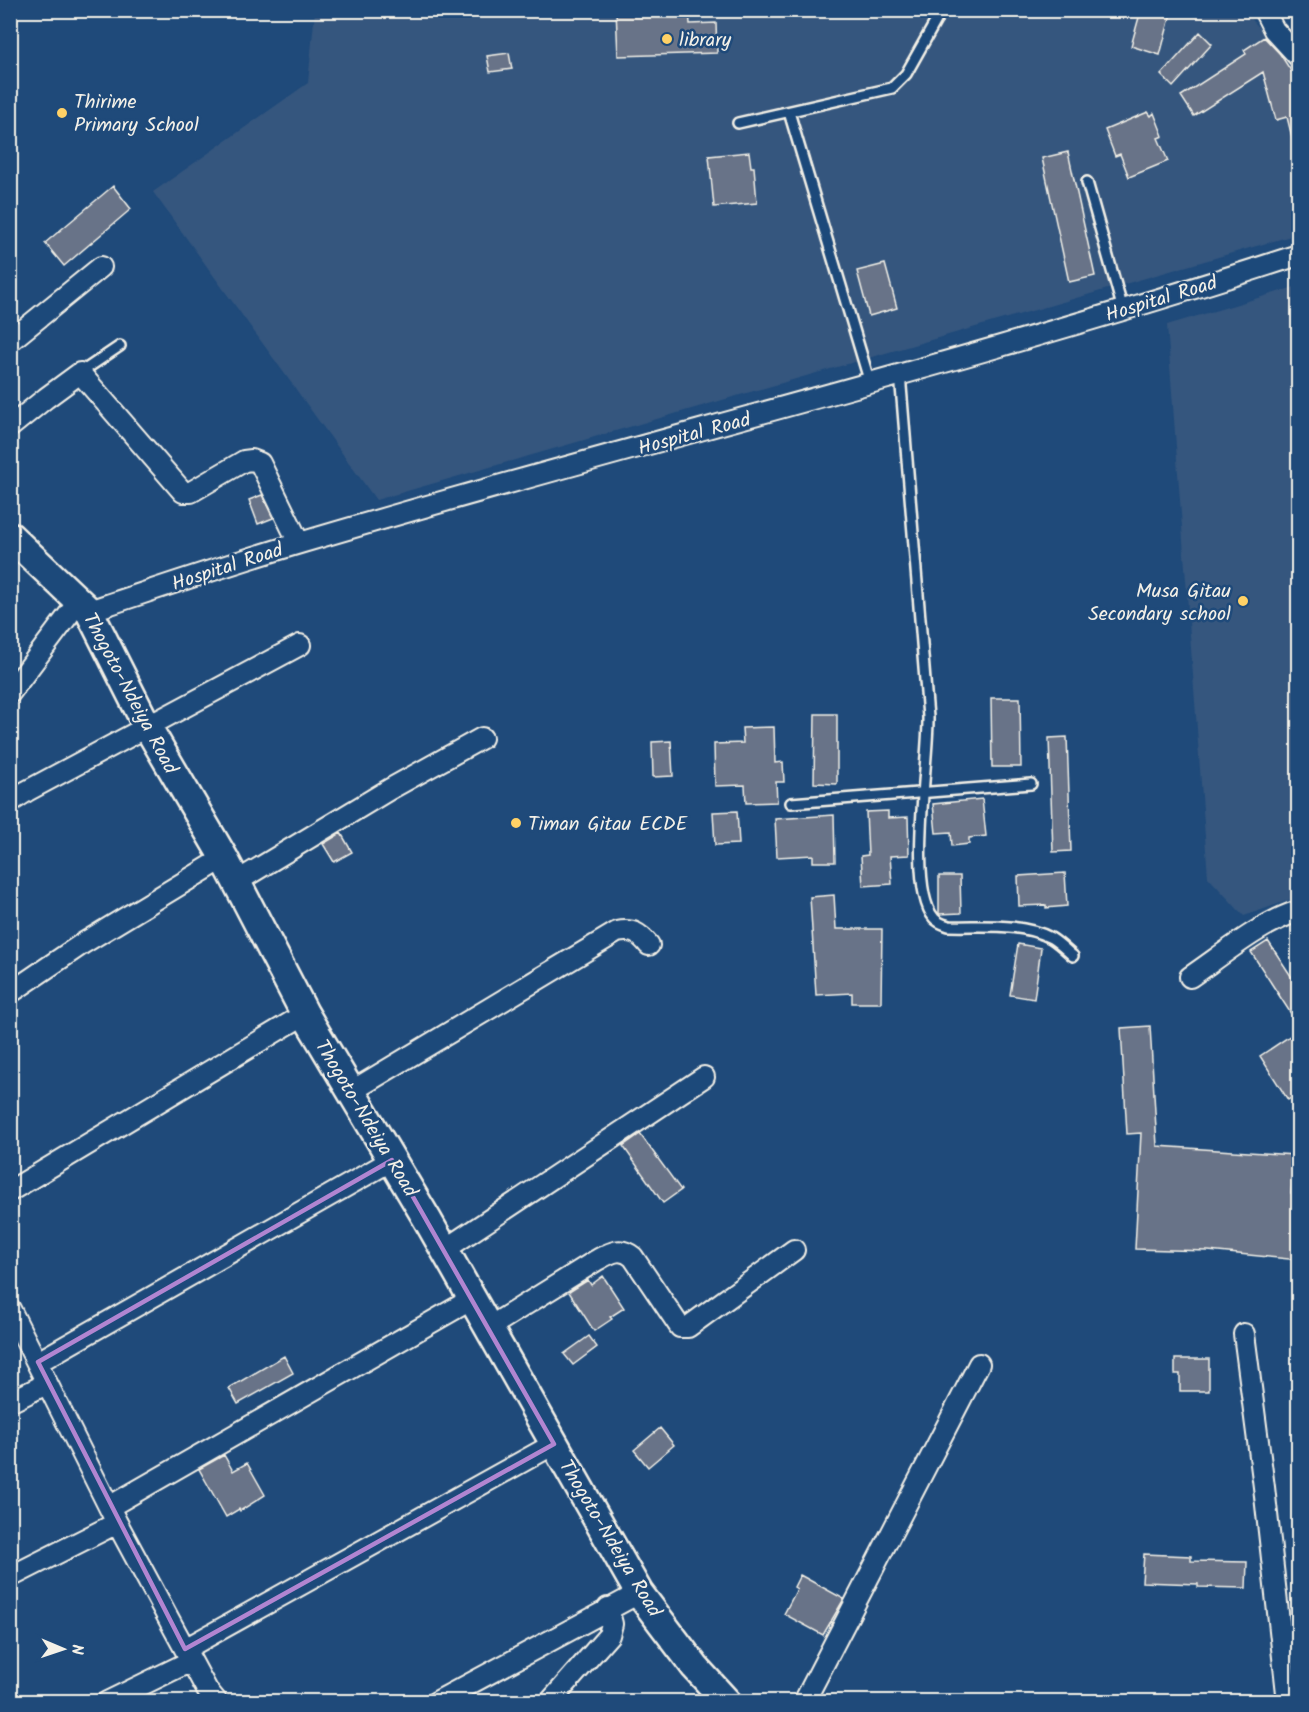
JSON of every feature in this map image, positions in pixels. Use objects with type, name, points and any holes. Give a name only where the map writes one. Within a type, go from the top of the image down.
[{"type":"main road","name":"Thogoto-Ndeiya Road","points":[[10,536],[84,606],[147,726],[224,858],[305,1014],[444,1250],[639,1593],[695,1667],[727,1701]]},
{"type":"street","points":[[1264,10],[1274,30],[1299,56]]},
{"type":"street","name":"Hospital Road","points":[[84,606],[1183,293],[1299,255]]},
{"type":"street","points":[[10,341],[101,267]]},
{"type":"street","points":[[10,427],[80,373],[183,492],[191,492],[244,461],[252,460],[260,463],[299,543]]},
{"type":"street","points":[[10,693],[84,606]]},
{"type":"street","points":[[10,802],[300,645]]},
{"type":"street","points":[[236,882],[390,789],[482,738]]},
{"type":"street","points":[[10,993],[82,944],[224,858]]},
{"type":"street","points":[[1190,977],[1255,933],[1285,915],[1299,911]]},
{"type":"street","points":[[352,1091],[617,932],[632,931],[639,934],[649,945]]},
{"type":"street","points":[[10,1191],[305,1014]]},
{"type":"street","points":[[444,1250],[704,1077]]},
{"type":"street","points":[[38,1362],[392,1160]]},
{"type":"street","points":[[488,1328],[597,1260],[621,1250],[633,1257],[680,1327],[688,1328],[794,1250]]},
{"type":"street","points":[[10,1577],[472,1299]]},
{"type":"street","points":[[10,1309],[113,1515],[207,1690],[217,1701]]},
{"type":"street","points":[[1244,1334],[1288,1701]]},
{"type":"street","points":[[804,1701],[979,1364]]},
{"type":"street","points":[[10,1402],[46,1384]]},
{"type":"street","points":[[106,1701],[554,1444]]},
{"type":"street","points":[[436,1701],[639,1593]]},
{"type":"street","points":[[550,1701],[609,1635],[612,1624],[608,1608]]},
{"type":"lane","points":[[738,123],[892,88],[906,74],[942,10]]},
{"type":"lane","points":[[789,112],[870,383]]},
{"type":"lane","points":[[1087,182],[1123,310]]},
{"type":"lane","points":[[80,373],[120,346]]},
{"type":"lane","points":[[900,374],[928,717],[921,822],[921,866],[926,902],[932,916],[940,923],[950,926],[1014,928],[1038,932],[1053,939],[1073,956]]},
{"type":"lane","points":[[791,803],[1031,784]]},
{"type":"highlighted area","points":[[392,1160],[554,1444],[185,1649],[38,1362]]},
{"type":"shaded area","points":[[315,11],[1245,11],[1298,74],[1298,234],[376,500],[153,192],[308,83]]},
{"type":"shaded area","name":"Musa Gitau Secondary school","points":[[1298,286],[1298,897],[1244,916],[1208,877],[1167,325]]},
{"type":"building","name":"library","points":[[616,10],[689,10],[690,24],[716,23],[717,53],[618,56]]},
{"type":"building","points":[[1141,10],[1172,10],[1160,55],[1131,46]]},
{"type":"building","points":[[1200,32],[1212,44],[1173,87],[1161,75]]},
{"type":"building","points":[[1264,37],[1280,54],[1295,77],[1299,76],[1299,144],[1294,145],[1287,117],[1276,120],[1263,72],[1194,116],[1181,96],[1246,54],[1244,50]]},
{"type":"building","points":[[509,53],[512,69],[490,72],[487,56]]},
{"type":"building","points":[[1148,112],[1151,116],[1154,113],[1163,136],[1158,138],[1168,161],[1129,177],[1120,154],[1115,156],[1105,130]]},
{"type":"building","points":[[749,152],[751,167],[754,167],[757,203],[714,207],[709,156]]},
{"type":"building","points":[[1068,152],[1095,276],[1069,282],[1042,158]]},
{"type":"building","points":[[113,186],[131,209],[64,266],[45,243]]},
{"type":"building","points":[[885,264],[897,308],[869,316],[857,271]]},
{"type":"building","points":[[262,495],[273,518],[258,524],[249,500]]},
{"type":"building","points":[[991,698],[1020,698],[1021,767],[992,767]]},
{"type":"building","points":[[815,714],[837,714],[837,784],[814,783]]},
{"type":"building","points":[[774,727],[775,763],[783,762],[784,782],[776,782],[777,802],[746,803],[745,785],[715,786],[714,744],[743,743],[742,728]]},
{"type":"building","points":[[1067,737],[1071,851],[1053,852],[1049,738]]},
{"type":"building","points":[[671,741],[673,776],[653,777],[652,742]]},
{"type":"building","points":[[982,799],[986,836],[969,838],[969,844],[952,846],[951,832],[936,833],[933,804]]},
{"type":"building","points":[[737,811],[739,844],[715,845],[713,812]]},
{"type":"building","points":[[888,811],[888,818],[908,817],[909,855],[890,856],[892,884],[863,886],[861,856],[868,855],[866,812]]},
{"type":"building","points":[[834,815],[835,862],[813,862],[813,855],[777,857],[775,819]]},
{"type":"building","points":[[341,833],[352,852],[334,862],[323,844]]},
{"type":"building","points":[[1065,873],[1067,906],[1046,908],[1046,905],[1019,906],[1018,876]]},
{"type":"building","points":[[939,876],[960,876],[961,913],[939,914]]},
{"type":"building","points":[[834,895],[836,929],[882,929],[881,1003],[852,1003],[852,993],[816,995],[810,897]]},
{"type":"building","points":[[1268,941],[1299,988],[1299,1026],[1251,952]]},
{"type":"building","points":[[1018,944],[1041,948],[1034,999],[1010,995]]},
{"type":"building","points":[[1150,1026],[1157,1146],[1295,1155],[1291,1193],[1299,1193],[1299,1260],[1208,1251],[1135,1249],[1141,1133],[1127,1134],[1121,1028]]},
{"type":"building","points":[[1299,1030],[1299,1108],[1291,1098],[1288,1100],[1260,1056]]},
{"type":"building","points":[[640,1134],[681,1190],[663,1203],[623,1146]]},
{"type":"building","points":[[603,1276],[624,1308],[594,1331],[569,1292],[588,1280],[591,1285]]},
{"type":"building","points":[[589,1336],[597,1347],[573,1365],[564,1354]]},
{"type":"building","points":[[284,1356],[293,1373],[238,1404],[229,1388]]},
{"type":"building","points":[[1175,1359],[1209,1359],[1209,1391],[1180,1391],[1180,1374],[1175,1374]]},
{"type":"building","points":[[660,1428],[674,1445],[648,1467],[634,1450]]},
{"type":"building","points":[[224,1455],[233,1471],[247,1463],[265,1495],[226,1517],[199,1469]]},
{"type":"building","points":[[1144,1554],[1191,1556],[1191,1561],[1247,1562],[1246,1588],[1142,1582]]},
{"type":"building","points":[[800,1575],[844,1599],[823,1635],[784,1614],[797,1589],[794,1587]]},
{"type":"place","name":"library","points":[[667,39]]},
{"type":"place","name":"Thirime Primary School","points":[[62,113]]},
{"type":"place","name":"Musa Gitau Secondary school","points":[[1243,601]]},
{"type":"place","name":"Timan Gitau ECDE","points":[[516,823]]}]
